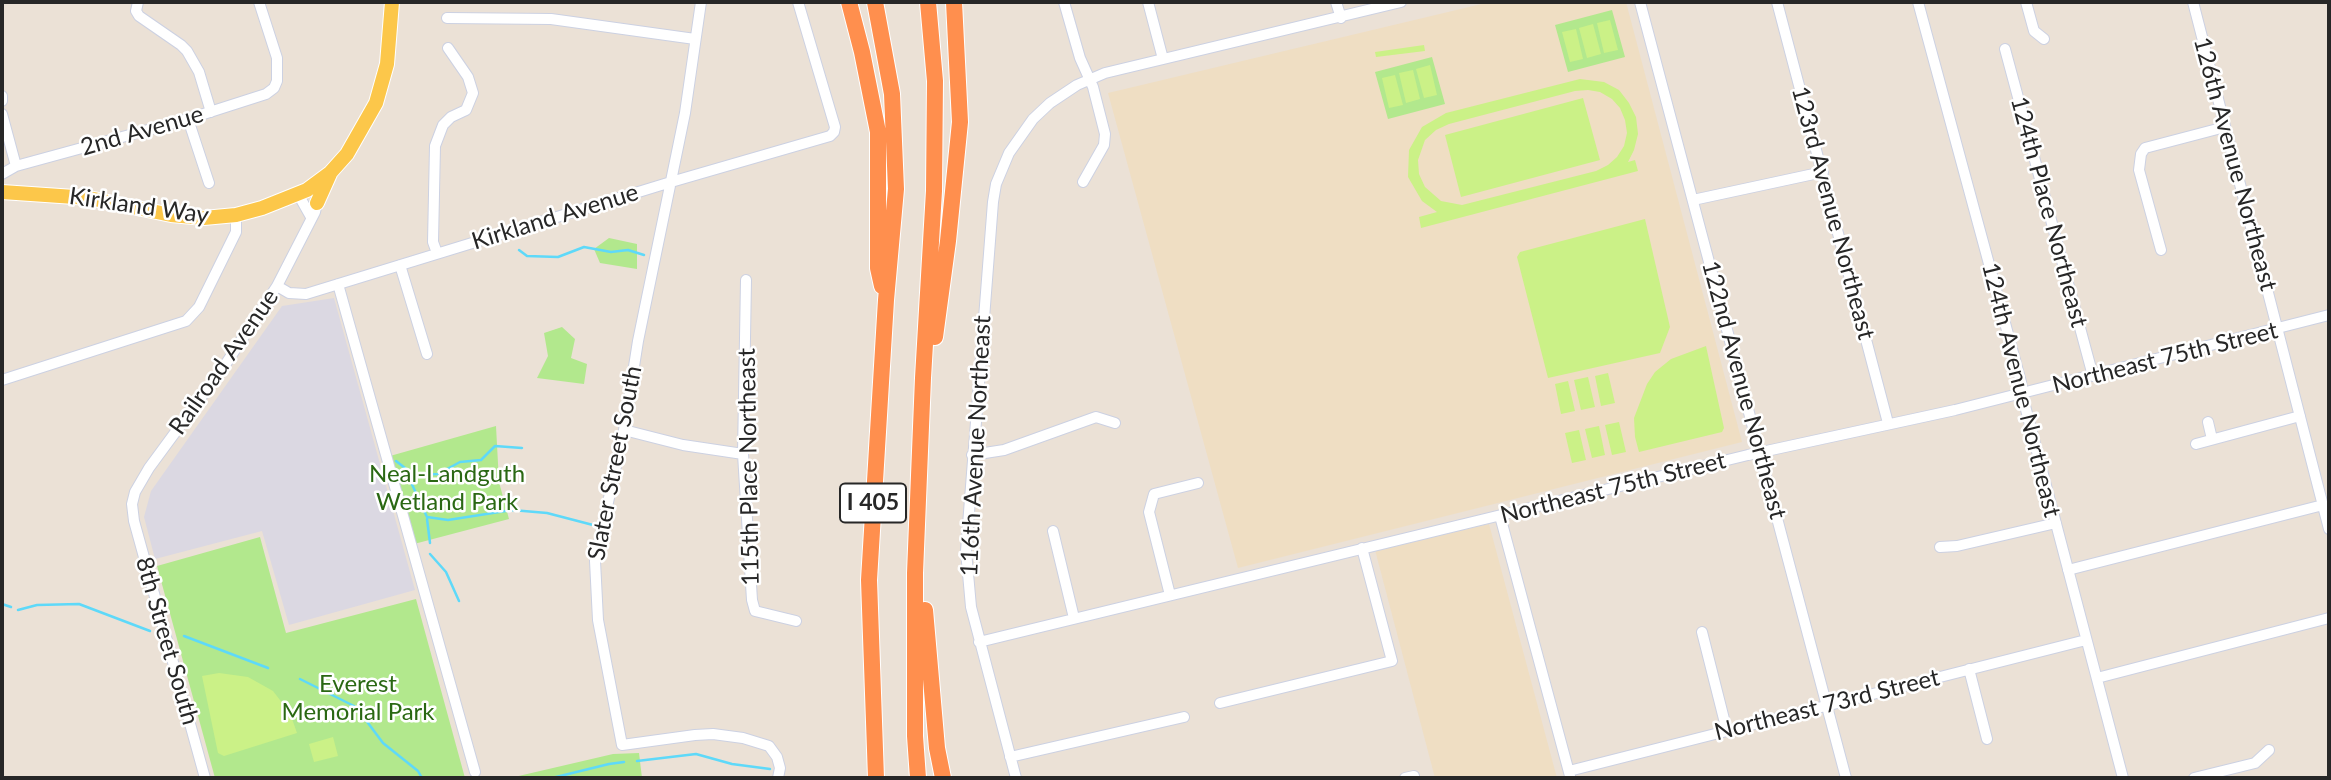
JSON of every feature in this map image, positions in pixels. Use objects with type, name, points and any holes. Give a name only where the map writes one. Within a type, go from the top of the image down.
[{"type":"highway","points":[[849,2],[878,132],[878,268],[886,300]]},
{"type":"highway","name":"I 405","points":[[875,2],[892,94],[896,189],[886,300],[869,580],[876,778]]},
{"type":"highway","name":"I 405","points":[[918,778],[915,736],[915,573],[934,191],[936,81],[928,2]]},
{"type":"highway","points":[[923,379],[931,360],[939,305],[960,122],[954,2]]},
{"type":"highway","points":[[915,573],[925,594],[936,735],[943,778]]},
{"type":"highway","points":[[868,778],[874,759]]},
{"type":"main road","name":"Kirkland Way","points":[[2,192],[89,198],[171,215],[204,218],[236,215],[262,208],[304,191],[330,173],[354,143],[376,103],[387,64],[393,2]]},
{"type":"main road","points":[[317,203],[330,173]]},
{"type":"street","points":[[138,2],[136,11],[139,16],[187,51],[199,72],[211,112]]},
{"type":"street","name":"2nd Avenue","points":[[2,174],[16,166],[259,97],[274,88],[277,81],[276,58],[259,2]]},
{"type":"street","name":"Slater Street South","points":[[701,2],[685,113],[594,572],[600,637],[622,745],[695,735],[713,734],[743,738],[769,746],[777,757],[780,768],[778,778]]},
{"type":"street","name":"Kirkland Avenue","points":[[277,286],[289,293],[306,294],[821,139],[834,132],[835,127],[798,2]]},
{"type":"street","points":[[1064,2],[1080,58],[1091,79],[1105,134],[1104,145],[1083,182]]},
{"type":"street","points":[[1147,2],[1163,59]]},
{"type":"street","points":[[1336,2],[1340,18]]},
{"type":"street","name":"116th Avenue Northeast","points":[[1016,778],[979,642],[967,574],[972,455],[996,184],[1009,152],[1032,119],[1062,94],[1091,79],[1401,2]]},
{"type":"street","name":"122nd Avenue Northeast","points":[[1640,2],[1846,778]]},
{"type":"street","name":"123rd Avenue Northeast","points":[[1777,2],[1888,423]]},
{"type":"street","name":"124th Avenue Northeast","points":[[1918,2],[2123,778]]},
{"type":"street","points":[[2026,2],[2034,31],[2044,39]]},
{"type":"street","name":"126th Avenue Northeast","points":[[2193,2],[2329,529]]},
{"type":"street","points":[[447,18],[551,19],[695,38]]},
{"type":"street","points":[[437,253],[433,242],[435,146],[443,125],[451,117],[466,110],[473,93],[468,77],[448,48]]},
{"type":"street","name":"124th Place Northeast","points":[[2004,49],[2093,376]]},
{"type":"street","points":[[2,114],[16,166]]},
{"type":"street","points":[[188,118],[209,183]]},
{"type":"street","points":[[2161,250],[2139,170],[2141,154],[2145,148],[2225,127]]},
{"type":"street","points":[[1693,200],[1823,172]]},
{"type":"street","points":[[304,191],[317,203]]},
{"type":"street","points":[[304,191],[311,217]]},
{"type":"street","name":"Railroad Avenue","points":[[132,504],[135,492],[149,468],[227,362],[277,286],[315,212],[317,203]]},
{"type":"street","points":[[2,380],[186,321],[199,307],[236,232],[236,215]]},
{"type":"street","points":[[400,265],[427,354]]},
{"type":"street","name":"115th Place Northeast","points":[[746,280],[743,454],[752,600],[755,611],[796,621]]},
{"type":"street","points":[[338,285],[475,772]]},
{"type":"street","name":"Northeast 75th Street","points":[[979,642],[1760,453],[2023,394],[2329,316]]},
{"type":"street","points":[[2196,444],[2300,416]]},
{"type":"street","points":[[972,455],[1004,450],[1096,417],[1115,423]]},
{"type":"street","points":[[2208,422],[2212,439]]},
{"type":"street","points":[[624,430],[683,445],[743,454]]},
{"type":"street","points":[[1171,595],[1149,517],[1154,494],[1198,483]]},
{"type":"street","name":"8th Street South","points":[[132,504],[134,521],[205,778]]},
{"type":"street","points":[[2068,570],[2326,511]]},
{"type":"street","points":[[1500,516],[1570,775]]},
{"type":"street","points":[[1940,547],[1957,546],[2056,523]]},
{"type":"street","points":[[1053,531],[1074,618]]},
{"type":"street","points":[[1220,703],[1392,661],[1362,548]]},
{"type":"street","points":[[2097,678],[2329,618]]},
{"type":"street","points":[[1702,632],[1727,731]]},
{"type":"street","name":"Northeast 73rd Street","points":[[1570,775],[1827,704],[2087,639]]},
{"type":"street","points":[[1969,669],[1987,739]]},
{"type":"street","points":[[1010,757],[1184,717]]},
{"type":"street","points":[[2194,778],[2255,763],[2269,750]]},
{"type":"shaded area","points":[[1490,2],[1626,2],[1742,442],[1238,568],[1108,93]]},
{"type":"shaded area","points":[[334,298],[415,590],[289,625],[262,531],[155,559],[144,517],[151,491],[282,306]]},
{"type":"shaded area","points":[[1489,524],[1557,778],[1435,778],[1375,550]]},
{"type":"green space","points":[[1612,10],[1625,57],[1568,72],[1555,25]]},
{"type":"green space","points":[[1610,20],[1618,50],[1604,53],[1597,23]]},
{"type":"green space","points":[[1593,24],[1601,54],[1587,58],[1579,28]]},
{"type":"green space","points":[[1576,29],[1583,59],[1570,62],[1562,32]]},
{"type":"green space","points":[[1424,45],[1425,51],[1376,57],[1375,52]]},
{"type":"green space","points":[[1432,57],[1445,104],[1388,119],[1375,72]]},
{"type":"green space","points":[[1430,65],[1437,95],[1424,98],[1416,69]]},
{"type":"green space","points":[[1413,70],[1420,99],[1406,103],[1399,73]]},
{"type":"green space","points":[[1395,75],[1403,105],[1389,108],[1382,78]]},
{"type":"green space","points":[[1580,79],[1604,82],[1619,90],[1636,117],[1638,134],[1628,162],[1635,160],[1638,171],[1421,228],[1419,217],[1437,212],[1422,201],[1408,177],[1409,150],[1422,127],[1446,113]],"holes":[[[1575,91],[1600,92],[1620,108],[1627,133],[1624,146],[1608,165],[1596,171],[1462,205],[1441,201],[1425,187],[1419,174],[1418,160],[1425,140],[1436,130],[1449,124]]]},
{"type":"green space","points":[[1583,98],[1600,160],[1461,197],[1445,135]]},
{"type":"green space","points":[[1645,219],[1670,327],[1660,353],[1548,378],[1517,257],[1520,252]]},
{"type":"green space","points":[[609,238],[637,244],[637,269],[600,263],[594,249]]},
{"type":"green space","points":[[562,327],[575,339],[571,358],[587,364],[584,384],[537,378],[548,356],[544,333]]},
{"type":"green space","points":[[1706,346],[1724,428],[1722,432],[1639,452],[1634,418],[1647,384],[1655,372],[1671,359]]},
{"type":"green space","points":[[1608,373],[1615,403],[1601,406],[1595,376]]},
{"type":"green space","points":[[1588,377],[1595,407],[1581,410],[1574,380]]},
{"type":"green space","points":[[1568,381],[1575,411],[1561,414],[1555,384]]},
{"type":"green space","points":[[1619,422],[1626,452],[1612,455],[1605,425]]},
{"type":"green space","name":"Neal-Landguth Wetland Park","points":[[496,426],[499,482],[509,519],[414,544],[390,456]]},
{"type":"green space","points":[[1599,426],[1605,455],[1592,458],[1585,429]]},
{"type":"green space","points":[[1579,430],[1586,460],[1572,463],[1565,433]]},
{"type":"green space","name":"Everest Memorial Park","points":[[260,537],[286,633],[416,599],[465,778],[215,778],[157,566]]},
{"type":"green space","points":[[219,673],[248,677],[273,691],[290,713],[297,733],[224,756],[218,753],[202,676]]},
{"type":"green space","points":[[333,737],[338,756],[314,762],[309,744]]},
{"type":"green space","points":[[639,753],[642,778],[510,778],[613,754]]},
{"type":"waterway","points":[[519,250],[527,256],[558,257],[584,247],[611,252],[628,250],[644,255]]},
{"type":"waterway","points":[[396,461],[414,475],[438,474],[460,462],[481,460],[495,446],[522,448]]},
{"type":"waterway","points":[[404,467],[427,517],[448,520],[512,510],[547,513],[593,525]]},
{"type":"waterway","points":[[427,519],[430,543]]},
{"type":"waterway","points":[[430,554],[446,572],[459,601]]},
{"type":"waterway","points":[[2,604],[11,607]]},
{"type":"waterway","points":[[18,610],[37,605],[79,604],[150,631]]},
{"type":"waterway","points":[[184,636],[268,668]]},
{"type":"waterway","points":[[300,679],[356,707],[383,743],[418,771],[422,778]]},
{"type":"waterway","points":[[637,761],[696,754],[732,764],[770,769]]},
{"type":"waterway","points":[[552,778],[624,762]]}]
